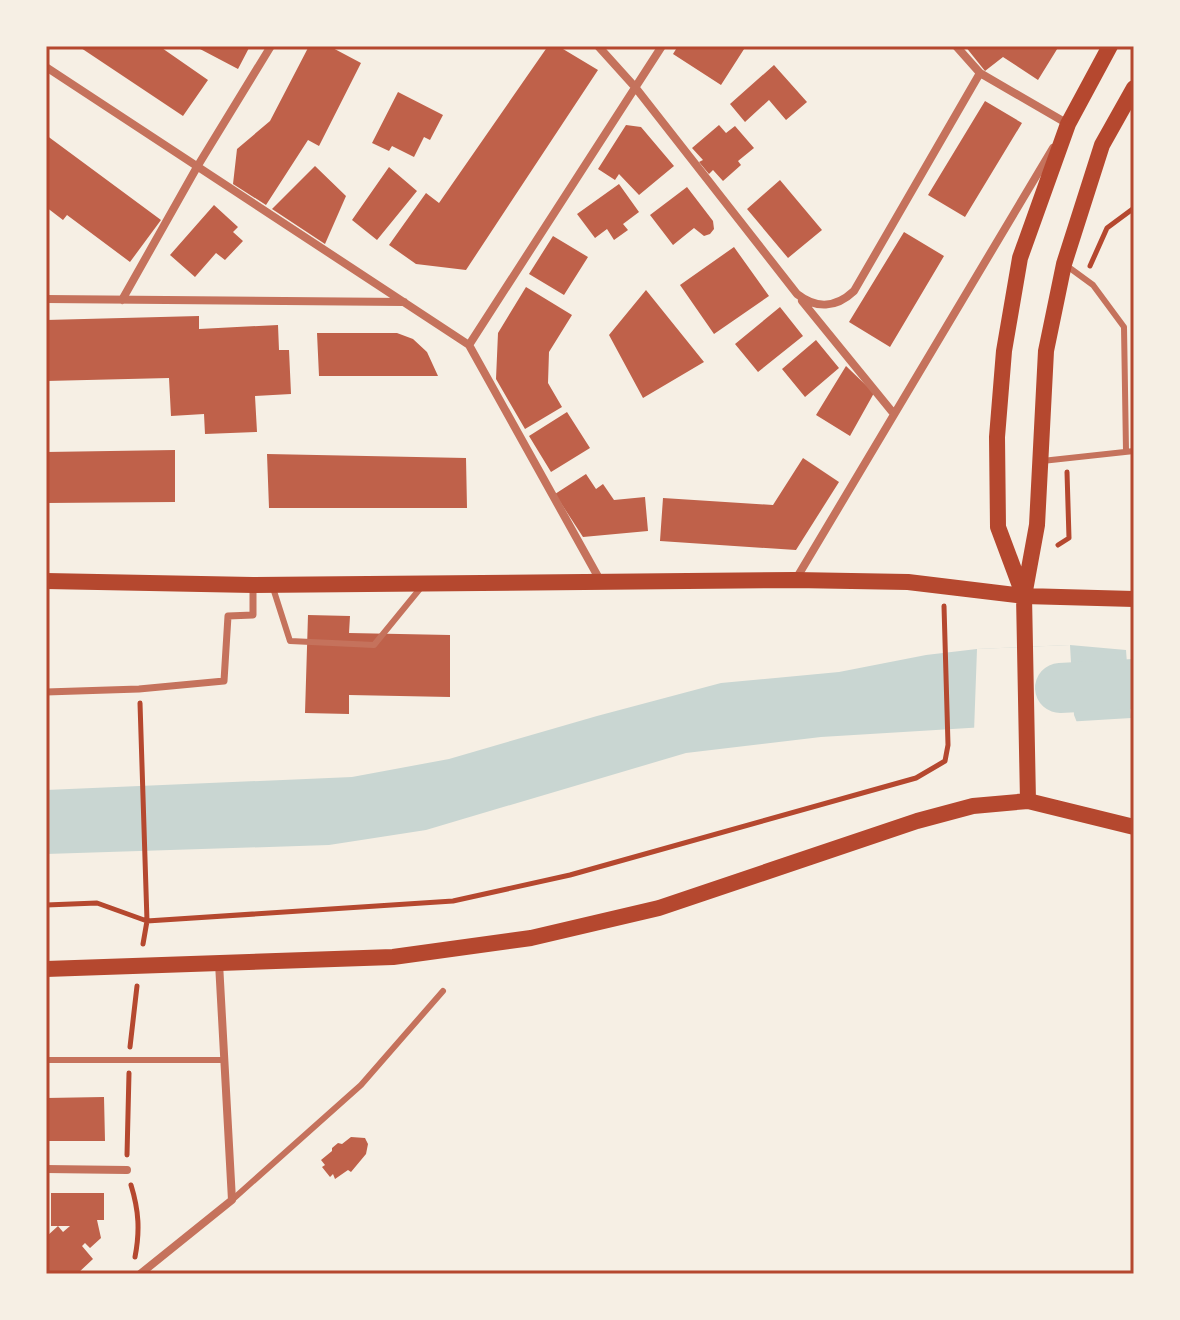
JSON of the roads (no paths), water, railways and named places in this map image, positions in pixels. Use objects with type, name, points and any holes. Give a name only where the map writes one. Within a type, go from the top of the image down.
[{"type":"main road","points":[[1024,596],[998,527],[997,437],[1004,351],[1020,258],[1068,124],[1110,46]]},
{"type":"main road","points":[[1028,801],[1024,596],[1037,525],[1046,351],[1064,264],[1102,145],[1134,88]]},
{"type":"main road","points":[[46,581],[271,585],[795,580],[908,582],[1024,596],[1134,599]]},
{"type":"main road","points":[[46,969],[393,957],[531,938],[659,908],[917,821],[973,806],[1028,801],[1134,827]]},
{"type":"street","points":[[122,300],[197,167],[271,46]]},
{"type":"street","points":[[598,46],[635,87],[894,414]]},
{"type":"street","points":[[469,345],[662,46]]},
{"type":"street","points":[[795,580],[1068,124],[980,73],[956,46]]},
{"type":"street","points":[[46,67],[469,345],[601,582]]},
{"type":"street","points":[[797,294],[805,301],[827,305],[846,298],[854,291],[980,73]]},
{"type":"street","points":[[46,299],[404,302]]},
{"type":"street","points":[[46,692],[139,689],[224,681],[228,616],[253,615],[253,585]]},
{"type":"street","points":[[140,1274],[232,1200],[219,962]]},
{"type":"street","points":[[46,1169],[127,1170]]},
{"type":"lane","points":[[1040,461],[1130,451],[1124,327],[1093,285],[1064,264]]},
{"type":"lane","points":[[271,585],[290,641],[374,645],[425,583]]},
{"type":"lane","points":[[232,1200],[361,1085],[443,991]]},
{"type":"lane","points":[[46,1060],[225,1060]]},
{"type":"waterway","points":[[1060,688],[1134,684]]}]
